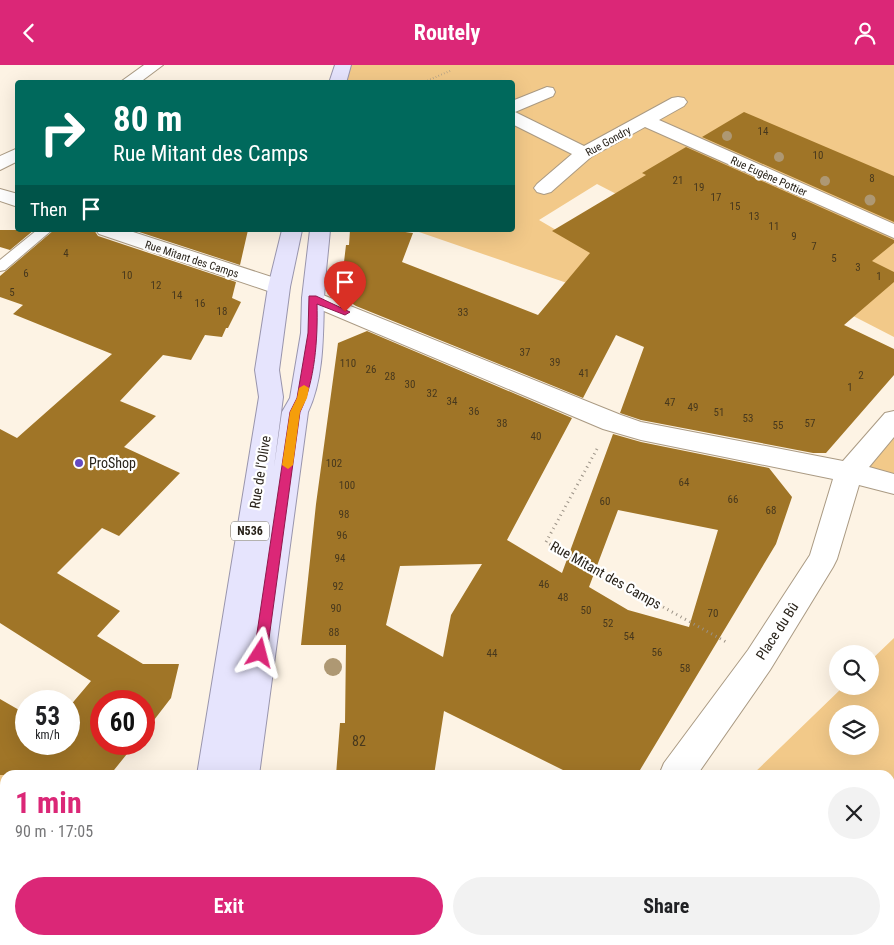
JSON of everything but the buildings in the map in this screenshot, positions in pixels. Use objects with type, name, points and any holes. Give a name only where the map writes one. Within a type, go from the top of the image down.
[{"type":"main road","points":[[324,80],[326,65]]},
{"type":"main road","points":[[338,80],[343,65]]},
{"type":"main road","name":"Rue de l'Olive","points":[[243,770],[295,412],[302,398],[313,333],[313,299],[320,232]]},
{"type":"main road","points":[[291,235],[300,253],[295,289],[313,299]]},
{"type":"main road","name":"Rue de l'Olive","points":[[215,770],[271,397],[267,370],[279,287],[291,235]]},
{"type":"street","points":[[132,80],[155,65]]},
{"type":"street","points":[[515,107],[547,92]]},
{"type":"street","name":"Rue Gondry","points":[[544,188],[584,153],[678,102]]},
{"type":"street","points":[[515,118],[584,153]]},
{"type":"street","name":"Rue Eugène Pottier","points":[[645,120],[894,232]]},
{"type":"street","points":[[0,164],[15,155]]},
{"type":"street","points":[[0,195],[15,200]]},
{"type":"street","name":"Rue Mitant des Camps","points":[[112,232],[279,287]]},
{"type":"street","points":[[313,299],[612,422],[641,431],[849,473],[894,484]]},
{"type":"street","points":[[849,473],[894,420]]},
{"type":"street","name":"Place du Bû","points":[[680,770],[759,660],[823,559],[849,473]]},
{"type":"lane","points":[[0,267],[43,232]]},
{"type":"path","points":[[429,80],[452,70]]},
{"type":"path","name":"Rue Mitant des Camps","points":[[612,422],[546,542],[759,660]]},
{"type":"shaded area","points":[[345,65],[894,65],[894,337],[597,184],[539,220],[592,251],[567,283],[419,232],[515,232],[515,80],[342,80]]},
{"type":"shaded area","points":[[894,420],[894,484],[849,472]]},
{"type":"shaded area","points":[[894,638],[894,770],[757,770],[835,695],[879,695],[879,652]]},
{"type":"slow traffic","points":[[288,465],[295,412],[302,398],[304,388]]},
{"type":"place","name":"ProShop","points":[[79,463]]},
{"type":"route","points":[[260,653],[295,412],[302,398],[313,333],[313,299],[345,312]]}]
